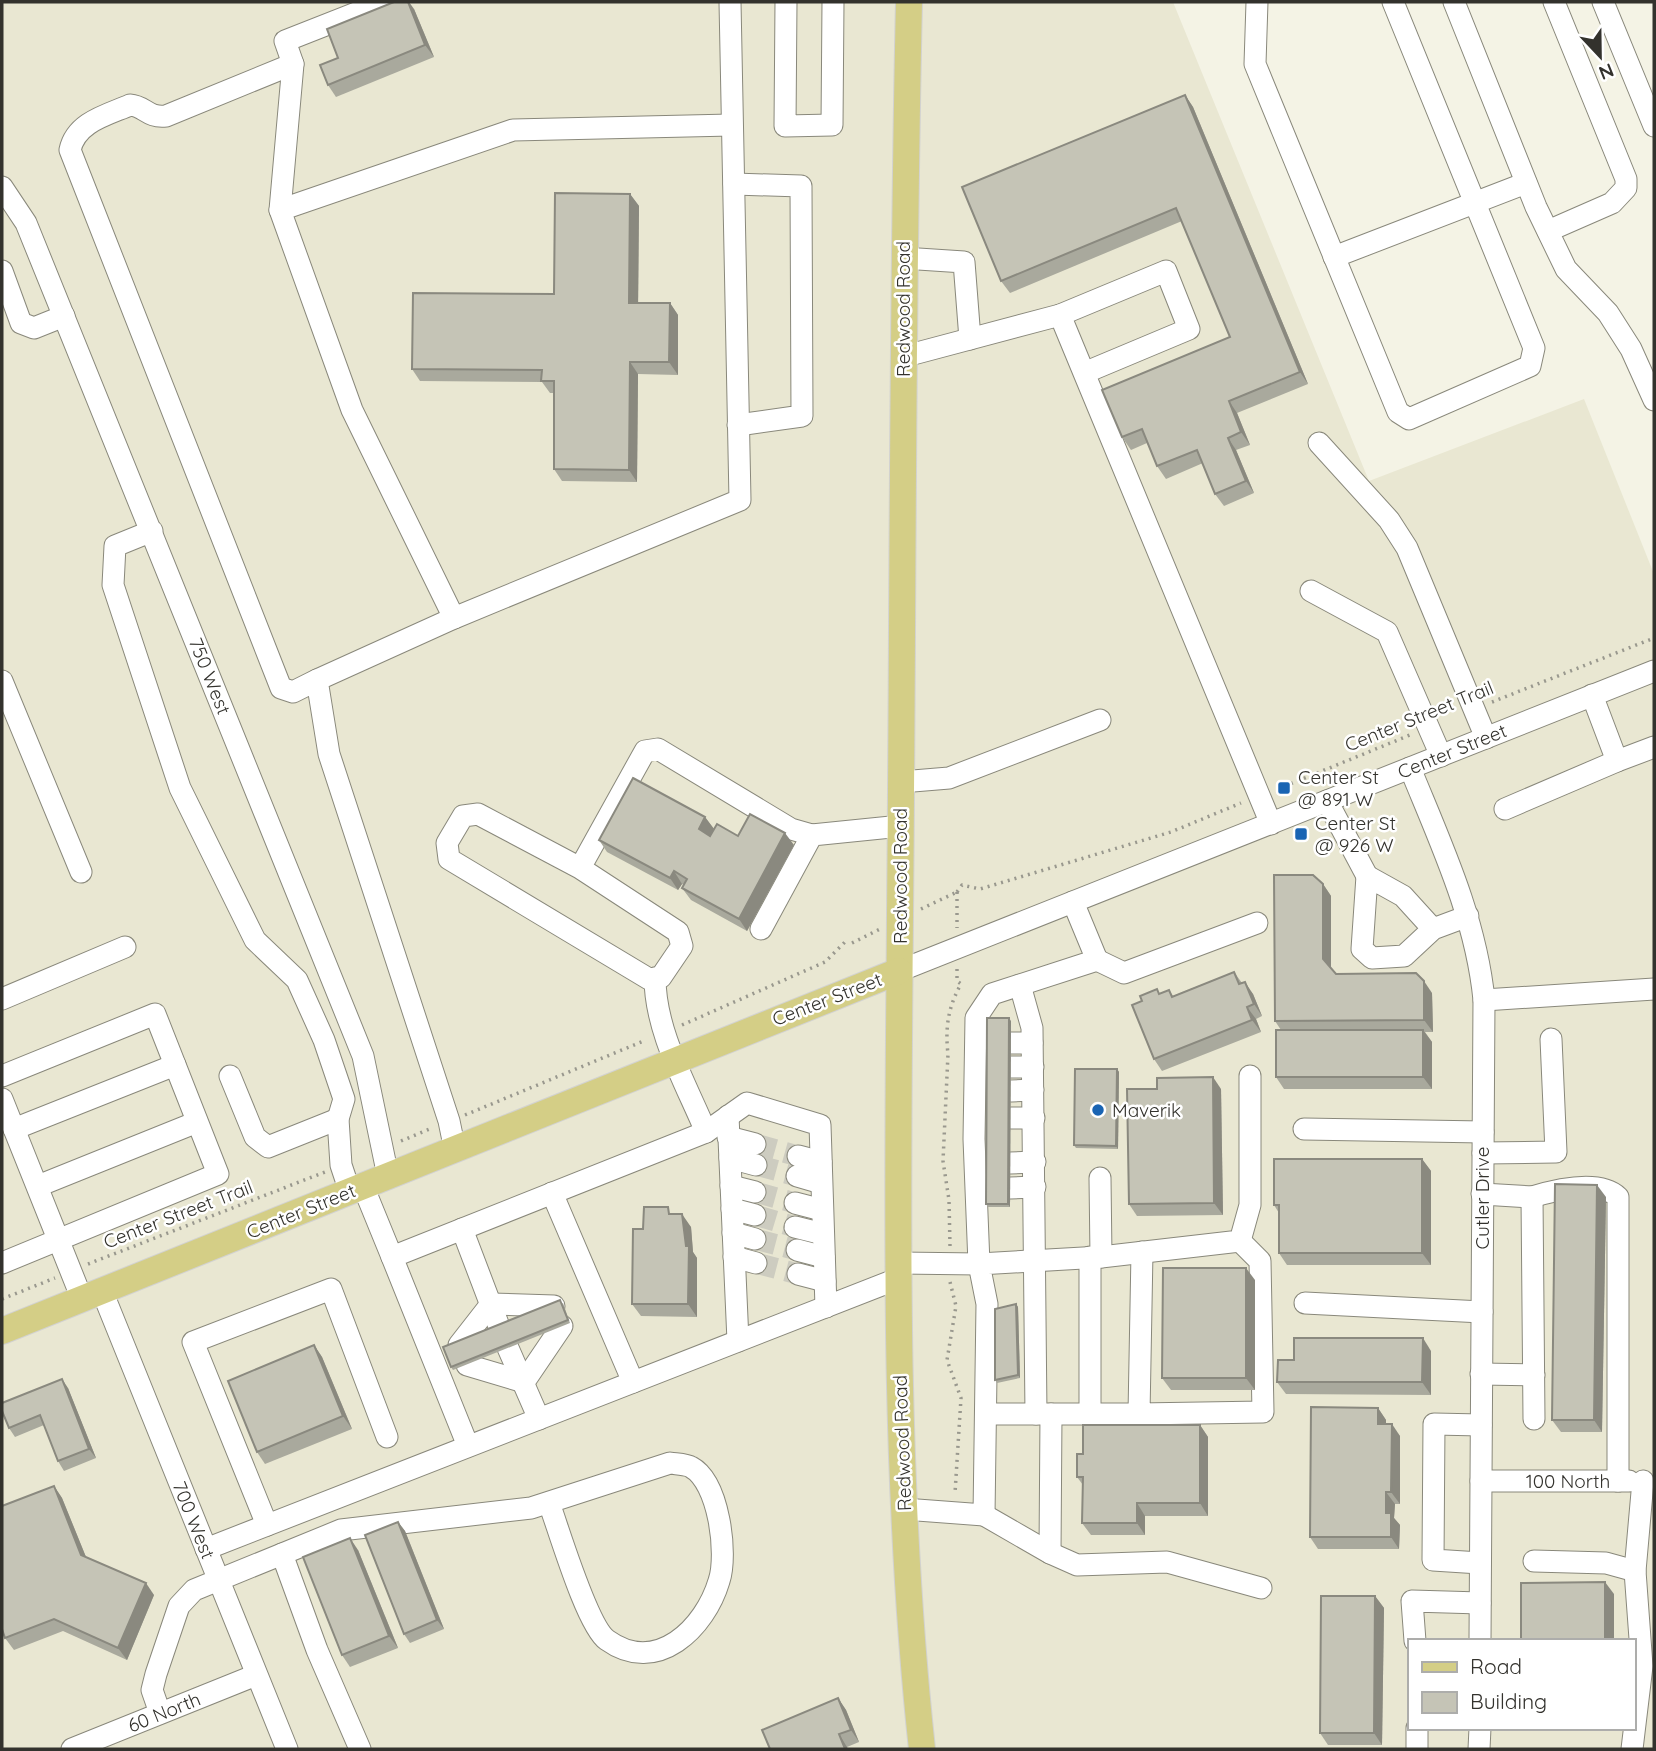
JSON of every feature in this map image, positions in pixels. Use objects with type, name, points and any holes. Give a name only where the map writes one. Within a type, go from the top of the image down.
[{"type":"main road","name":"Redwood Road","points":[[909,2],[902,357],[898,1271],[904,1509],[922,1749]]},
{"type":"main road","name":"Center Street","points":[[2,1331],[899,971]]},
{"type":"street","points":[[384,2],[285,41],[293,64],[280,210],[352,410],[454,618]]},
{"type":"street","points":[[293,64],[166,116],[155,117],[137,106],[130,105],[89,123],[73,138],[71,150],[281,688],[293,692],[454,618],[740,500],[730,2]]},
{"type":"street","points":[[786,2],[785,126],[832,125],[833,2]]},
{"type":"street","points":[[1257,2],[1255,64],[1398,412],[1409,419],[1530,366],[1534,348],[1393,2]]},
{"type":"street","points":[[1454,2],[1526,183],[1566,269],[1608,313],[1648,371],[1654,400]]},
{"type":"street","points":[[1548,231],[1612,203],[1626,188],[1626,179],[1554,2]]},
{"type":"street","points":[[1604,2],[1654,126]]},
{"type":"street","points":[[280,210],[513,130],[731,125]]},
{"type":"street","points":[[1334,257],[1526,183]]},
{"type":"street","points":[[734,184],[802,186],[802,416],[738,425]]},
{"type":"street","name":"750 West","points":[[2,187],[26,223],[363,1056],[388,1177]]},
{"type":"street","points":[[903,258],[964,262],[970,339]]},
{"type":"street","points":[[2,271],[20,323],[34,328],[64,316]]},
{"type":"street","points":[[902,357],[1060,314],[1166,271],[1189,329],[1084,373]]},
{"type":"street","points":[[1060,314],[1271,824]]},
{"type":"street","points":[[1319,443],[1389,520],[1407,548],[1486,738]]},
{"type":"street","points":[[152,531],[115,546],[113,585],[180,788],[255,940],[297,980],[324,1040],[344,1099],[338,1119],[341,1166],[392,1257],[468,1446]]},
{"type":"street","points":[[1311,591],[1387,632],[1441,756]]},
{"type":"street","name":"Center Street","points":[[899,971],[1654,671]]},
{"type":"street","points":[[317,680],[329,754],[449,1121],[454,1150]]},
{"type":"street","points":[[2,681],[81,872]]},
{"type":"street","points":[[1592,695],[1617,761]]},
{"type":"street","points":[[901,782],[949,778],[1100,720]]},
{"type":"street","points":[[1505,809],[1654,747]]},
{"type":"street","points":[[580,869],[645,751],[658,749],[791,829],[812,835],[901,826]]},
{"type":"street","name":"Cutler Drive","points":[[1410,768],[1468,916],[1479,954],[1484,1000],[1480,1639]]},
{"type":"street","points":[[1327,801],[1367,876],[1362,949],[1372,958],[1404,956],[1433,929],[1468,916]]},
{"type":"street","points":[[478,814],[580,869],[678,932],[682,946],[661,977],[649,979],[449,859],[447,843],[463,816],[478,814]]},
{"type":"street","points":[[761,929],[812,835]]},
{"type":"street","points":[[1367,876],[1403,896],[1433,929]]},
{"type":"street","points":[[1073,902],[1097,960],[1124,973],[1257,923]]},
{"type":"street","points":[[2,999],[125,947]]},
{"type":"street","points":[[984,1515],[986,1414],[992,1339],[979,1264],[982,1044],[976,1018],[992,994],[1097,960]]},
{"type":"street","points":[[655,978],[655,998],[706,1132]]},
{"type":"street","points":[[1020,985],[1032,1028],[1022,1043],[1032,1067],[1035,1162],[1036,1261],[1027,1328],[1027,1351],[1043,1414],[1050,1553]]},
{"type":"street","points":[[1484,1000],[1654,989]]},
{"type":"street","points":[[2,1076],[155,1014],[218,1174],[2,1263]]},
{"type":"street","points":[[1304,1129],[1483,1143],[1556,1152],[1551,1040]]},
{"type":"street","points":[[14,1129],[175,1065]]},
{"type":"street","points":[[1011,1067],[1032,1067]]},
{"type":"street","points":[[230,1076],[255,1137],[268,1147],[338,1119]]},
{"type":"street","points":[[1240,1241],[1250,1205],[1250,1076]]},
{"type":"street","points":[[1011,1091],[1033,1090]]},
{"type":"street","name":"700 West","points":[[2,1099],[72,1271],[92,1295],[206,1549],[286,1749]]},
{"type":"street","points":[[738,1341],[729,1137],[747,1102],[820,1125],[826,1307]]},
{"type":"street","points":[[38,1186],[197,1122]]},
{"type":"street","points":[[1011,1129],[1034,1128]]},
{"type":"street","points":[[392,1257],[706,1132],[729,1137],[755,1155]]},
{"type":"street","points":[[1010,1163],[1035,1162]]},
{"type":"street","points":[[798,1166],[821,1172]]},
{"type":"street","points":[[1090,1414],[1100,1178]]},
{"type":"street","points":[[731,1186],[755,1192]]},
{"type":"street","points":[[1010,1188],[1035,1187]]},
{"type":"street","points":[[1482,1194],[1532,1197],[1583,1188],[1611,1191],[1618,1197],[1618,1482]]},
{"type":"street","points":[[552,1193],[633,1382]]},
{"type":"street","points":[[1532,1197],[1534,1419]]},
{"type":"street","points":[[795,1203],[822,1210]]},
{"type":"street","points":[[732,1209],[755,1215]]},
{"type":"street","points":[[795,1227],[823,1234]]},
{"type":"street","points":[[462,1229],[491,1304],[512,1335],[524,1382],[539,1419]]},
{"type":"street","points":[[733,1233],[755,1239]]},
{"type":"street","points":[[206,1549],[826,1307],[898,1271],[1096,1257],[1240,1241]]},
{"type":"street","points":[[986,1414],[1263,1412],[1260,1261],[1240,1241]]},
{"type":"street","points":[[797,1250],[824,1257]]},
{"type":"street","points":[[1139,1414],[1142,1252]]},
{"type":"street","points":[[734,1257],[756,1263]]},
{"type":"street","points":[[798,1274],[825,1281]]},
{"type":"street","points":[[267,1525],[193,1342],[331,1289],[387,1437]]},
{"type":"street","points":[[1305,1303],[1482,1312]]},
{"type":"street","points":[[491,1304],[512,1335],[524,1382]]},
{"type":"street","points":[[491,1304],[512,1335],[524,1382]]},
{"type":"street","points":[[1482,1374],[1534,1375]]},
{"type":"street","points":[[1480,1563],[1433,1560],[1434,1424],[1481,1425]]},
{"type":"street","points":[[160,1713],[152,1690],[179,1606],[194,1590],[341,1530],[487,1515],[550,1503],[670,1463],[691,1467],[706,1482],[715,1501],[722,1538],[720,1580],[700,1620],[676,1644],[655,1652],[630,1650],[606,1640],[588,1610],[550,1503]]},
{"type":"street","name":"100 North","points":[[1481,1481],[1648,1481]]},
{"type":"street","points":[[1635,1724],[1642,1666],[1635,1571],[1648,1481]]},
{"type":"street","points":[[904,1509],[984,1515],[1050,1553],[1077,1565],[1167,1562],[1261,1588]]},
{"type":"street","points":[[282,1554],[317,1650],[360,1749]]},
{"type":"street","points":[[1534,1561],[1606,1563],[1635,1571]]},
{"type":"street","points":[[1415,1639],[1412,1601],[1480,1603]]},
{"type":"street","name":"60 North","points":[[72,1749],[256,1675]]},
{"type":"street","points":[[1417,1730],[1417,1749]]},
{"type":"street","points":[[1479,1749],[1480,1730]]},
{"type":"street","points":[[1632,1749],[1634,1730]]},
{"type":"path","name":"Center Street Trail","points":[[1473,709],[1654,638]]},
{"type":"path","name":"Center Street Trail","points":[[957,892],[962,885],[980,889],[1171,832],[1428,727]]},
{"type":"path","points":[[950,1247],[949,1192],[943,1161],[948,1054],[945,1039],[949,1010],[961,984],[957,981]]},
{"type":"path","points":[[399,1142],[430,1129]]},
{"type":"path","name":"Center Street Trail","points":[[2,1299],[341,1166]]},
{"type":"path","points":[[950,1283],[956,1306],[947,1360],[961,1398],[955,1451],[954,1511]]},
{"type":"shaded area","points":[[2,2],[1173,2],[1369,481],[1584,399],[1654,574],[1654,1749],[2,1749]]},
{"type":"building","points":[[394,2],[408,2],[425,45],[328,85],[320,65],[338,58],[327,29]]},
{"type":"building","points":[[1185,95],[1300,372],[1229,401],[1241,432],[1228,438],[1246,481],[1215,494],[1197,450],[1157,466],[1142,429],[1122,437],[1102,390],[1230,337],[1176,208],[1001,281],[962,187]]},
{"type":"building","points":[[555,193],[630,194],[629,303],[670,303],[669,362],[630,362],[629,470],[554,469],[554,381],[541,381],[542,370],[412,369],[413,293],[554,294]]},
{"type":"building","points":[[633,778],[705,817],[699,829],[710,836],[717,824],[738,836],[750,814],[785,833],[739,919],[682,888],[687,879],[674,871],[670,878],[599,840]]},
{"type":"building","points":[[1274,875],[1313,875],[1323,884],[1323,959],[1336,974],[1416,973],[1424,981],[1424,1020],[1275,1021]]},
{"type":"building","points":[[1234,972],[1239,984],[1245,982],[1254,1004],[1247,1007],[1252,1020],[1154,1059],[1132,1005],[1142,1001],[1140,996],[1157,989],[1159,994],[1169,990],[1172,997]]},
{"type":"building","points":[[987,1018],[1009,1018],[1008,1204],[986,1204]]},
{"type":"building","points":[[1276,1030],[1423,1030],[1423,1077],[1276,1077]]},
{"type":"building","name":"Maverik","points":[[1075,1069],[1117,1069],[1116,1146],[1074,1145]]},
{"type":"building","points":[[1213,1077],[1214,1203],[1129,1204],[1127,1089],[1157,1089],[1157,1078]]},
{"type":"building","points":[[1274,1159],[1422,1159],[1422,1253],[1279,1253],[1279,1205],[1274,1205]]},
{"type":"building","points":[[1555,1184],[1597,1185],[1594,1420],[1552,1420]]},
{"type":"building","points":[[644,1207],[668,1207],[669,1214],[682,1214],[686,1246],[689,1246],[688,1304],[632,1304],[633,1229],[643,1229]]},
{"type":"building","points":[[1163,1268],[1246,1268],[1246,1378],[1162,1378]]},
{"type":"building","points":[[560,1300],[568,1320],[451,1367],[443,1347]]},
{"type":"building","points":[[1016,1304],[1018,1375],[995,1380],[995,1309]]},
{"type":"building","points":[[1294,1338],[1423,1338],[1422,1382],[1277,1382],[1278,1360],[1294,1360]]},
{"type":"building","points":[[314,1345],[343,1416],[257,1452],[228,1381]]},
{"type":"building","points":[[62,1379],[89,1449],[58,1461],[40,1415],[9,1428],[2,1411],[2,1403]]},
{"type":"building","points":[[1311,1407],[1378,1408],[1378,1424],[1392,1424],[1391,1492],[1386,1492],[1386,1513],[1391,1513],[1391,1537],[1310,1537]]},
{"type":"building","points":[[1083,1425],[1200,1425],[1200,1503],[1137,1503],[1137,1523],[1082,1523],[1083,1477],[1077,1477],[1077,1454],[1083,1454]]},
{"type":"building","points":[[54,1486],[81,1555],[146,1583],[118,1648],[54,1619],[5,1638],[2,1629],[2,1506]]},
{"type":"building","points":[[398,1522],[437,1620],[404,1634],[365,1535]]},
{"type":"building","points":[[350,1538],[389,1636],[342,1655],[303,1557]]},
{"type":"building","points":[[1605,1582],[1605,1639],[1521,1639],[1521,1583]]},
{"type":"building","points":[[1321,1596],[1375,1596],[1374,1733],[1320,1733]]},
{"type":"building","points":[[838,1698],[851,1730],[839,1734],[845,1749],[770,1749],[762,1730]]},
{"type":"tunnel","points":[[755,1144],[798,1156]]},
{"type":"tunnel","points":[[756,1165],[797,1176]]},
{"type":"tunnel","points":[[755,1192],[795,1203]]},
{"type":"tunnel","points":[[755,1215],[795,1227]]},
{"type":"tunnel","points":[[755,1239],[797,1250]]},
{"type":"tunnel","points":[[756,1263],[798,1274]]},
{"type":"place","name":"Center St @ 891 W","points":[[1284,788]]},
{"type":"place","name":"Center St @ 926 W","points":[[1301,834]]},
{"type":"place","name":"Maverik","points":[[1098,1110]]}]
